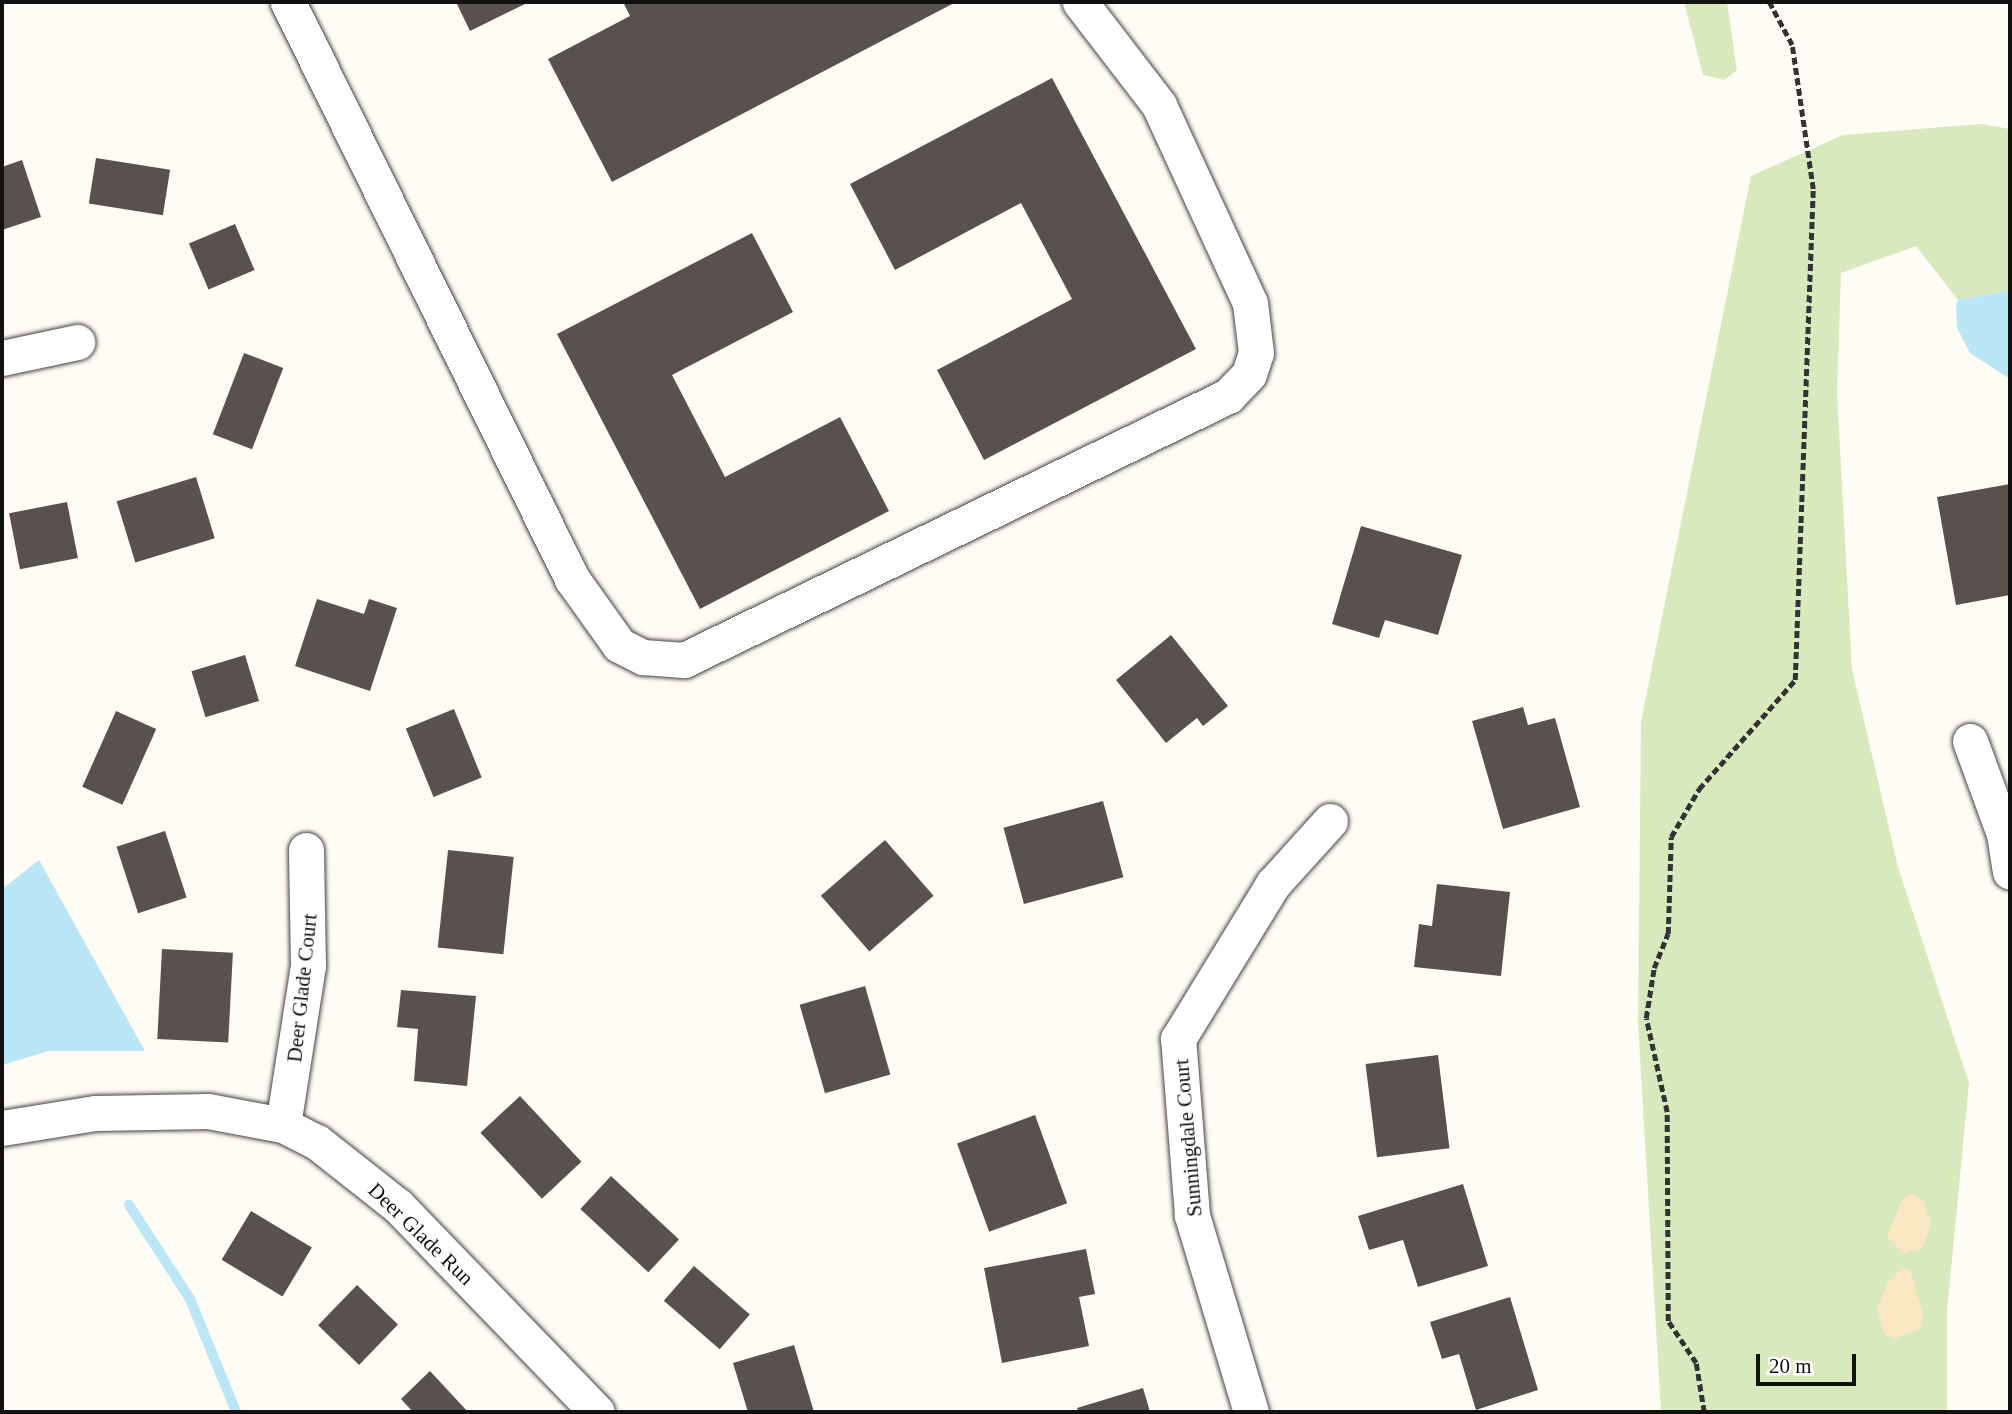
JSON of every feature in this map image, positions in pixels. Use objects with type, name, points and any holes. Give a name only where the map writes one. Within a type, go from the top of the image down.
[{"type":"street","points":[[288,2],[572,579],[619,645],[643,657],[684,660],[1228,396],[1249,374],[1256,353],[1250,303],[1159,105],[1080,2]]},
{"type":"street","points":[[2,358],[77,342]]},
{"type":"street","points":[[1970,741],[2004,834],[2010,872]]},
{"type":"street","name":"Sunningdale Court","points":[[1251,1412],[1192,1215],[1178,1039],[1273,884],[1330,821]]},
{"type":"street","name":"Deer Glade Court","points":[[284,1125],[308,966],[306,850]]},
{"type":"street","name":"Deer Glade Run","points":[[2,1128],[95,1113],[208,1111],[284,1125],[317,1142],[398,1206],[597,1412]]},
{"type":"path","points":[[1704,1412],[1696,1363],[1668,1321],[1667,1112],[1646,1018],[1654,968],[1668,934],[1671,836],[1699,789],[1795,680],[1813,190],[1792,45],[1769,2]]},
{"type":"green space","points":[[1684,2],[1727,2],[1737,70],[1724,80],[1703,75]]},
{"type":"green space","points":[[1981,124],[2010,129],[2010,290],[1958,300],[1916,246],[1841,273],[1837,393],[1852,669],[1898,867],[1969,1083],[1947,1311],[1947,1412],[1661,1412],[1638,1023],[1641,721],[1751,176],[1843,135]]},
{"type":"sand","points":[[1912,1193],[1924,1201],[1931,1224],[1922,1248],[1903,1254],[1887,1237],[1902,1200]]},
{"type":"sand","points":[[1902,1268],[1910,1270],[1923,1314],[1920,1329],[1894,1339],[1884,1334],[1877,1310],[1886,1285]]},
{"type":"water","points":[[2010,290],[2010,379],[1970,353],[1957,328],[1956,306],[1958,300]]},
{"type":"water","points":[[39,860],[145,1051],[49,1051],[2,1065],[2,889]]},
{"type":"building","points":[[456,2],[529,2],[470,31]]},
{"type":"building","points":[[623,2],[956,2],[612,182],[548,59],[630,16]]},
{"type":"building","points":[[1052,78],[1196,349],[984,460],[937,370],[1072,299],[1021,203],[895,270],[850,184]]},
{"type":"building","points":[[96,158],[170,170],[163,215],[89,203]]},
{"type":"building","points":[[22,160],[41,217],[2,230],[2,167]]},
{"type":"building","points":[[235,224],[255,270],[209,290],[189,244]]},
{"type":"building","points":[[752,233],[793,312],[672,375],[725,477],[840,417],[889,511],[700,609],[557,334]]},
{"type":"building","points":[[244,353],[283,368],[252,449],[213,434]]},
{"type":"building","points":[[196,477],[215,538],[135,562],[117,501]]},
{"type":"building","points":[[2010,484],[2010,595],[1956,605],[1937,497]]},
{"type":"building","points":[[67,502],[78,558],[20,569],[9,513]]},
{"type":"building","points":[[1361,526],[1462,555],[1438,635],[1385,620],[1379,638],[1332,624]]},
{"type":"building","points":[[317,599],[364,614],[369,599],[397,608],[370,691],[295,666]]},
{"type":"building","points":[[1171,635],[1228,706],[1203,726],[1197,718],[1166,743],[1116,680]]},
{"type":"building","points":[[245,655],[259,701],[205,717],[191,671]]},
{"type":"building","points":[[1523,707],[1528,725],[1555,718],[1580,807],[1503,829],[1472,721]]},
{"type":"building","points":[[454,709],[482,778],[434,797],[406,728]]},
{"type":"building","points":[[116,711],[156,729],[122,805],[82,787]]},
{"type":"building","points":[[1103,801],[1123,877],[1024,904],[1004,828]]},
{"type":"building","points":[[165,831],[187,898],[138,913],[116,847]]},
{"type":"building","points":[[885,840],[934,896],[869,952],[821,896]]},
{"type":"building","points":[[448,850],[514,857],[503,954],[438,947]]},
{"type":"building","points":[[1437,884],[1510,892],[1501,976],[1414,967],[1419,924],[1432,926]]},
{"type":"building","points":[[162,949],[233,953],[228,1043],[157,1039]]},
{"type":"building","points":[[865,986],[890,1074],[825,1093],[800,1005]]},
{"type":"building","points":[[401,990],[476,996],[467,1086],[414,1081],[418,1029],[397,1027]]},
{"type":"building","points":[[1438,1055],[1449,1148],[1377,1157],[1366,1064]]},
{"type":"building","points":[[520,1096],[581,1162],[542,1199],[481,1133]]},
{"type":"building","points":[[1035,1115],[1067,1203],[989,1232],[957,1143]]},
{"type":"building","points":[[611,1176],[679,1239],[648,1272],[580,1209]]},
{"type":"building","points":[[1463,1184],[1488,1266],[1418,1287],[1403,1240],[1369,1250],[1358,1216]]},
{"type":"building","points":[[251,1211],[312,1248],[283,1296],[222,1260]]},
{"type":"building","points":[[1086,1249],[1095,1294],[1079,1297],[1089,1346],[1002,1363],[984,1268]]},
{"type":"building","points":[[694,1266],[750,1315],[720,1349],[664,1301]]},
{"type":"building","points":[[357,1285],[398,1325],[359,1365],[318,1325]]},
{"type":"building","points":[[1510,1297],[1538,1390],[1476,1410],[1459,1354],[1442,1359],[1430,1322]]},
{"type":"building","points":[[794,1345],[814,1412],[748,1412],[733,1363]]},
{"type":"building","points":[[430,1371],[468,1412],[413,1412],[401,1399]]},
{"type":"building","points":[[1143,1388],[1150,1412],[1079,1412],[1077,1408]]},
{"type":"waterway","points":[[129,1205],[190,1299],[236,1412]]}]
